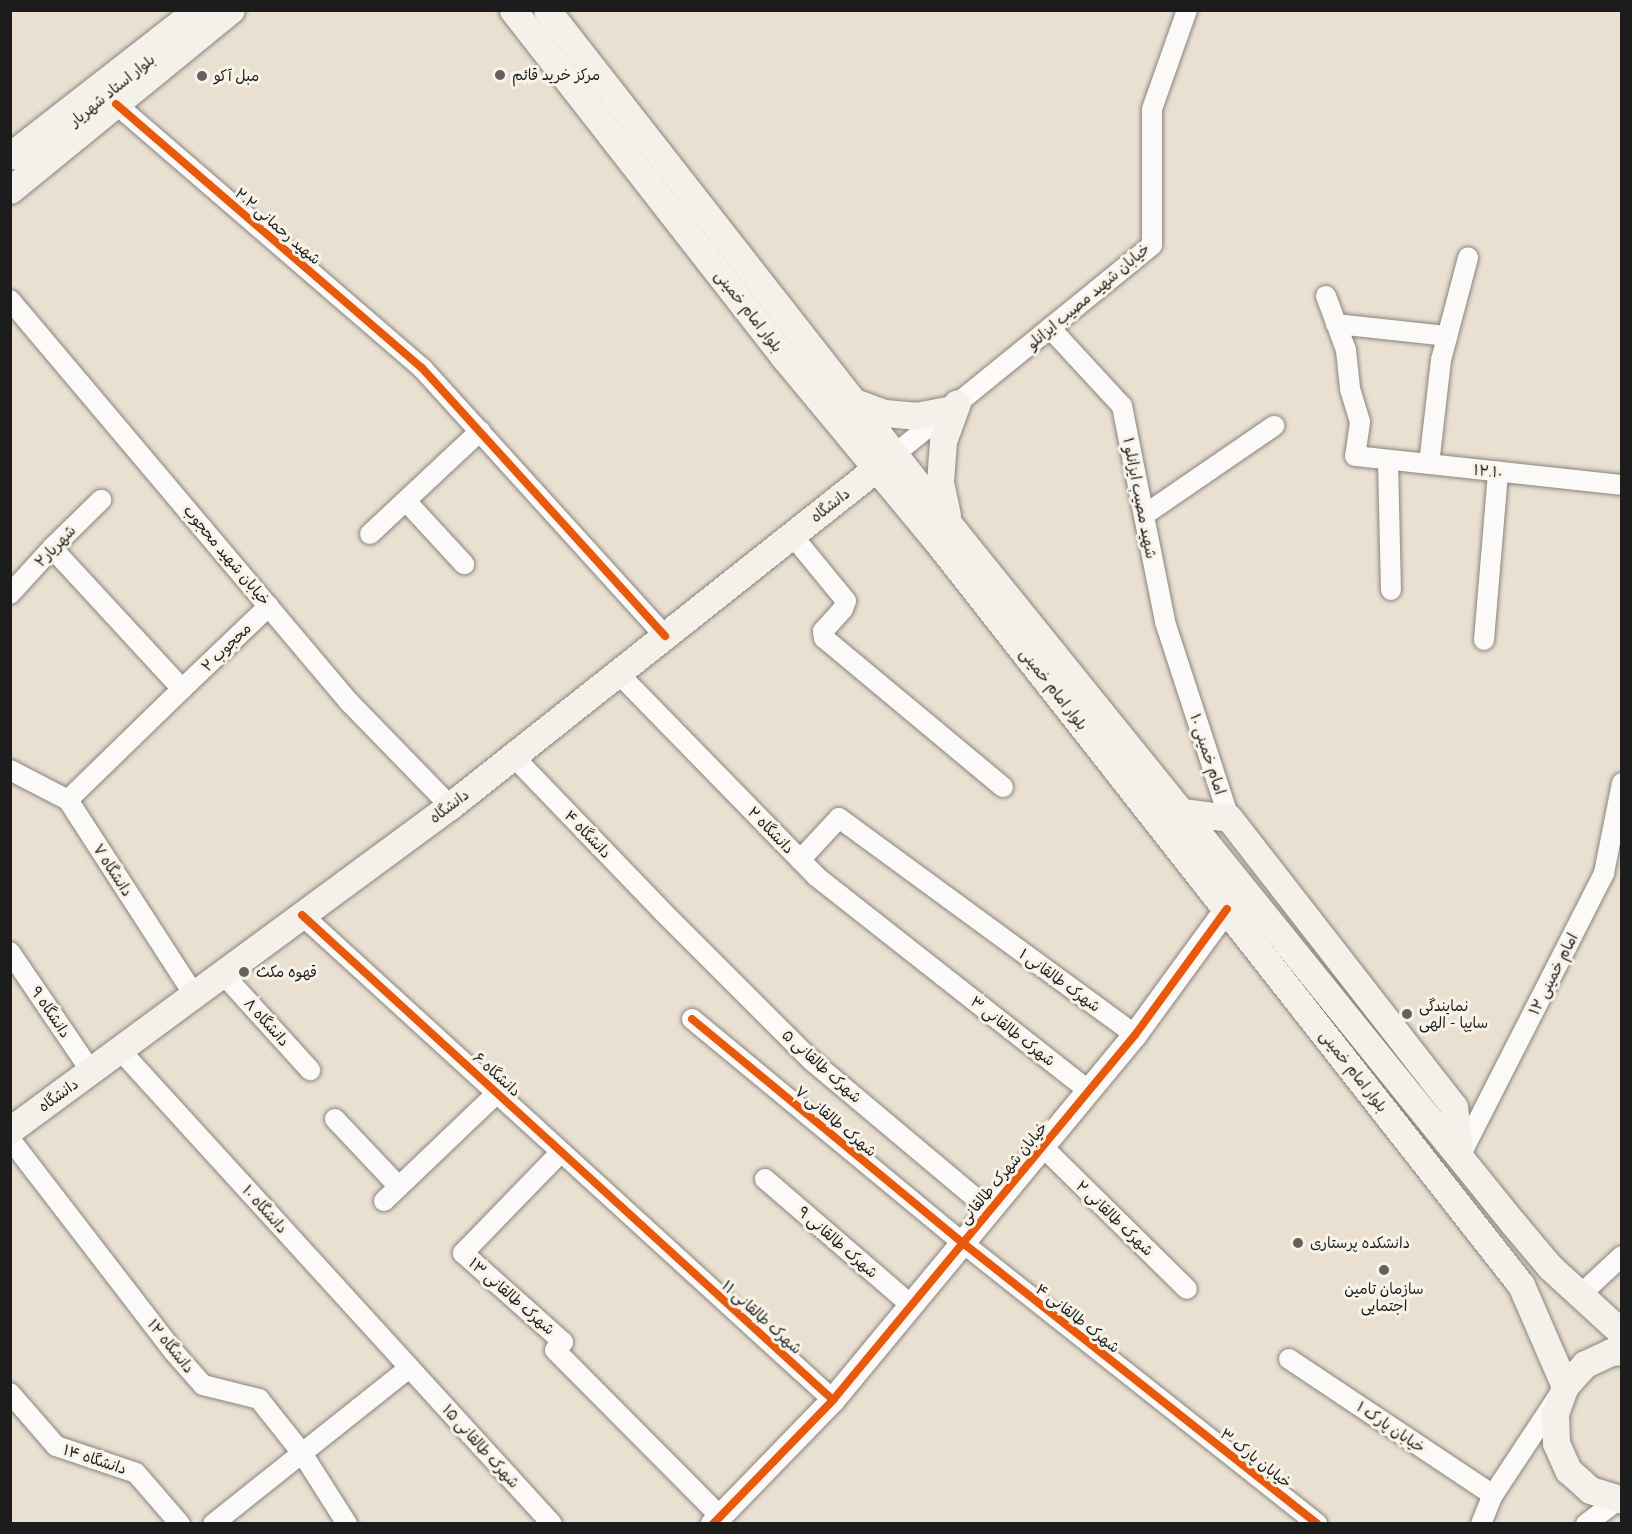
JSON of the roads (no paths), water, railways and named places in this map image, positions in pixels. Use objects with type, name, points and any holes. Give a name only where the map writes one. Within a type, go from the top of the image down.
[{"type":"main road","name":"بلوار استاد شهریار","points":[[10,156],[197,10]]},
{"type":"main road","name":"بلوار استاد شهریار","points":[[10,190],[231,10]]},
{"type":"main road","name":"بلوار امام خمینی","points":[[513,10],[784,357],[948,522],[1183,812],[1244,902],[1521,1285],[1565,1386]]},
{"type":"main road","name":"بلوار امام خمینی","points":[[547,10],[854,402],[886,461],[1244,902],[1460,1156],[1550,1267],[1622,1333]]},
{"type":"main road","points":[[854,402],[884,414],[916,416],[952,407],[943,441],[940,482],[948,522]]},
{"type":"main road","name":"دانشگاه","points":[[10,1130],[450,806],[886,461]]},
{"type":"main road","points":[[1183,812],[1229,818],[1454,1107],[1460,1156]]},
{"type":"main road","points":[[1244,902],[1284,888]]},
{"type":"main road","points":[[1620,1500],[1590,1490],[1569,1470],[1556,1443],[1555,1414],[1565,1386],[1585,1364],[1611,1352],[1622,1351]]},
{"type":"street","name":"خیابان شهید مصیب ایزانلو","points":[[886,461],[1152,245],[1152,108],[1186,10]]},
{"type":"street","name":"شهید رحمانی ۲.۲","points":[[116,104],[422,368],[665,636]]},
{"type":"street","points":[[1430,464],[1441,360],[1468,258]]},
{"type":"street","points":[[1326,296],[1336,324],[1447,336]]},
{"type":"street","name":"خیابان شهید محجوب","points":[[10,300],[349,702],[450,806]]},
{"type":"street","name":"۱۲.۱۰","points":[[1336,324],[1346,350],[1350,389],[1360,422],[1355,456],[1622,485]]},
{"type":"street","name":"شهید مصیب ایزانلو ۱","points":[[1050,328],[1122,406],[1165,622],[1188,691]]},
{"type":"street","points":[[1144,515],[1274,426]]},
{"type":"street","points":[[370,534],[480,431]]},
{"type":"street","points":[[1388,460],[1391,590]]},
{"type":"street","points":[[1484,640],[1498,472]]},
{"type":"street","name":"شهریار۲","points":[[10,594],[52,548],[101,500]]},
{"type":"street","points":[[406,501],[464,564]]},
{"type":"street","points":[[792,535],[846,601],[843,609],[823,631],[824,638],[1003,787]]},
{"type":"street","points":[[52,548],[182,689]]},
{"type":"street","name":"محجوب ۲","points":[[68,800],[269,606]]},
{"type":"street","name":"دانشگاه ۲","points":[[618,673],[817,877],[937,971]]},
{"type":"street","name":"امام خمینی ۱۰","points":[[1188,691],[1229,818]]},
{"type":"street","name":"دانشگاه ۴","points":[[513,756],[663,912]]},
{"type":"street","name":"دانشگاه ۷","points":[[10,770],[68,800],[194,995]]},
{"type":"street","name":"امام خمینی ۱۲","points":[[1460,1156],[1604,873],[1622,783]]},
{"type":"street","name":"شهرک طالقانی ۱","points":[[800,860],[839,818],[1135,1035]]},
{"type":"street","name":"خیابان شهرک طالقانی","points":[[717,1520],[833,1400],[1244,902]]},
{"type":"street","name":"شهرک طالقانی ۵","points":[[663,912],[811,1060],[990,1210]]},
{"type":"street","name":"دانشگاه ۶","points":[[302,915],[672,1254]]},
{"type":"street","name":"دانشگاه ۹","points":[[10,952],[91,1071]]},
{"type":"street","name":"شهرک طالقانی ۳","points":[[937,971],[1089,1090]]},
{"type":"street","name":"دانشگاه ۸","points":[[223,974],[310,1070]]},
{"type":"street","name":"شهرک طالقانی ۷","points":[[692,1019],[963,1244]]},
{"type":"street","name":"دانشگاه ۱۰","points":[[120,1050],[410,1368]]},
{"type":"street","points":[[384,1201],[497,1093]]},
{"type":"street","points":[[335,1119],[399,1187]]},
{"type":"street","name":"دانشگاه ۱۲","points":[[10,1139],[173,1351],[203,1385],[259,1399],[302,1453],[347,1524]]},
{"type":"street","name":"شهرک طالقانی ۲","points":[[1042,1147],[1187,1289]]},
{"type":"street","name":"شهرک طالقانی ۱۳","points":[[561,1152],[463,1253],[563,1341],[555,1350],[717,1520]]},
{"type":"street","name":"شهرک طالقانی ۹","points":[[765,1179],[911,1305]]},
{"type":"street","name":"شهرک طالقانی ۴","points":[[963,1244],[1177,1413]]},
{"type":"street","name":"شهرک طالقانی ۱۱","points":[[672,1254],[833,1400]]},
{"type":"street","points":[[1580,1295],[1622,1256]]},
{"type":"street","name":"خیابان پارک ۱","points":[[1289,1359],[1493,1494]]},
{"type":"street","points":[[213,1524],[410,1368]]},
{"type":"street","name":"شهرک طالقانی ۱۵","points":[[410,1368],[552,1524]]},
{"type":"street","points":[[1481,1524],[1493,1494],[1565,1386]]},
{"type":"street","name":"دانشگاه ۱۴","points":[[10,1393],[56,1446],[136,1473],[180,1524]]},
{"type":"street","name":"خیابان پارک ۳","points":[[1177,1413],[1317,1524]]},
{"type":"street","points":[[1586,1524],[1620,1500]]},
{"type":"place","name":"مرکز خرید قائم","points":[[500,75]]},
{"type":"place","name":"مبل آکو","points":[[202,76]]},
{"type":"place","name":"قهوه مکث","points":[[244,972]]},
{"type":"place","name":"نمایندگی سایپا - الهی","points":[[1407,1014]]},
{"type":"place","name":"دانشکده پرستاری","points":[[1298,1243]]},
{"type":"place","name":"سازمان تامین اجتمایی","points":[[1384,1270]]}]
